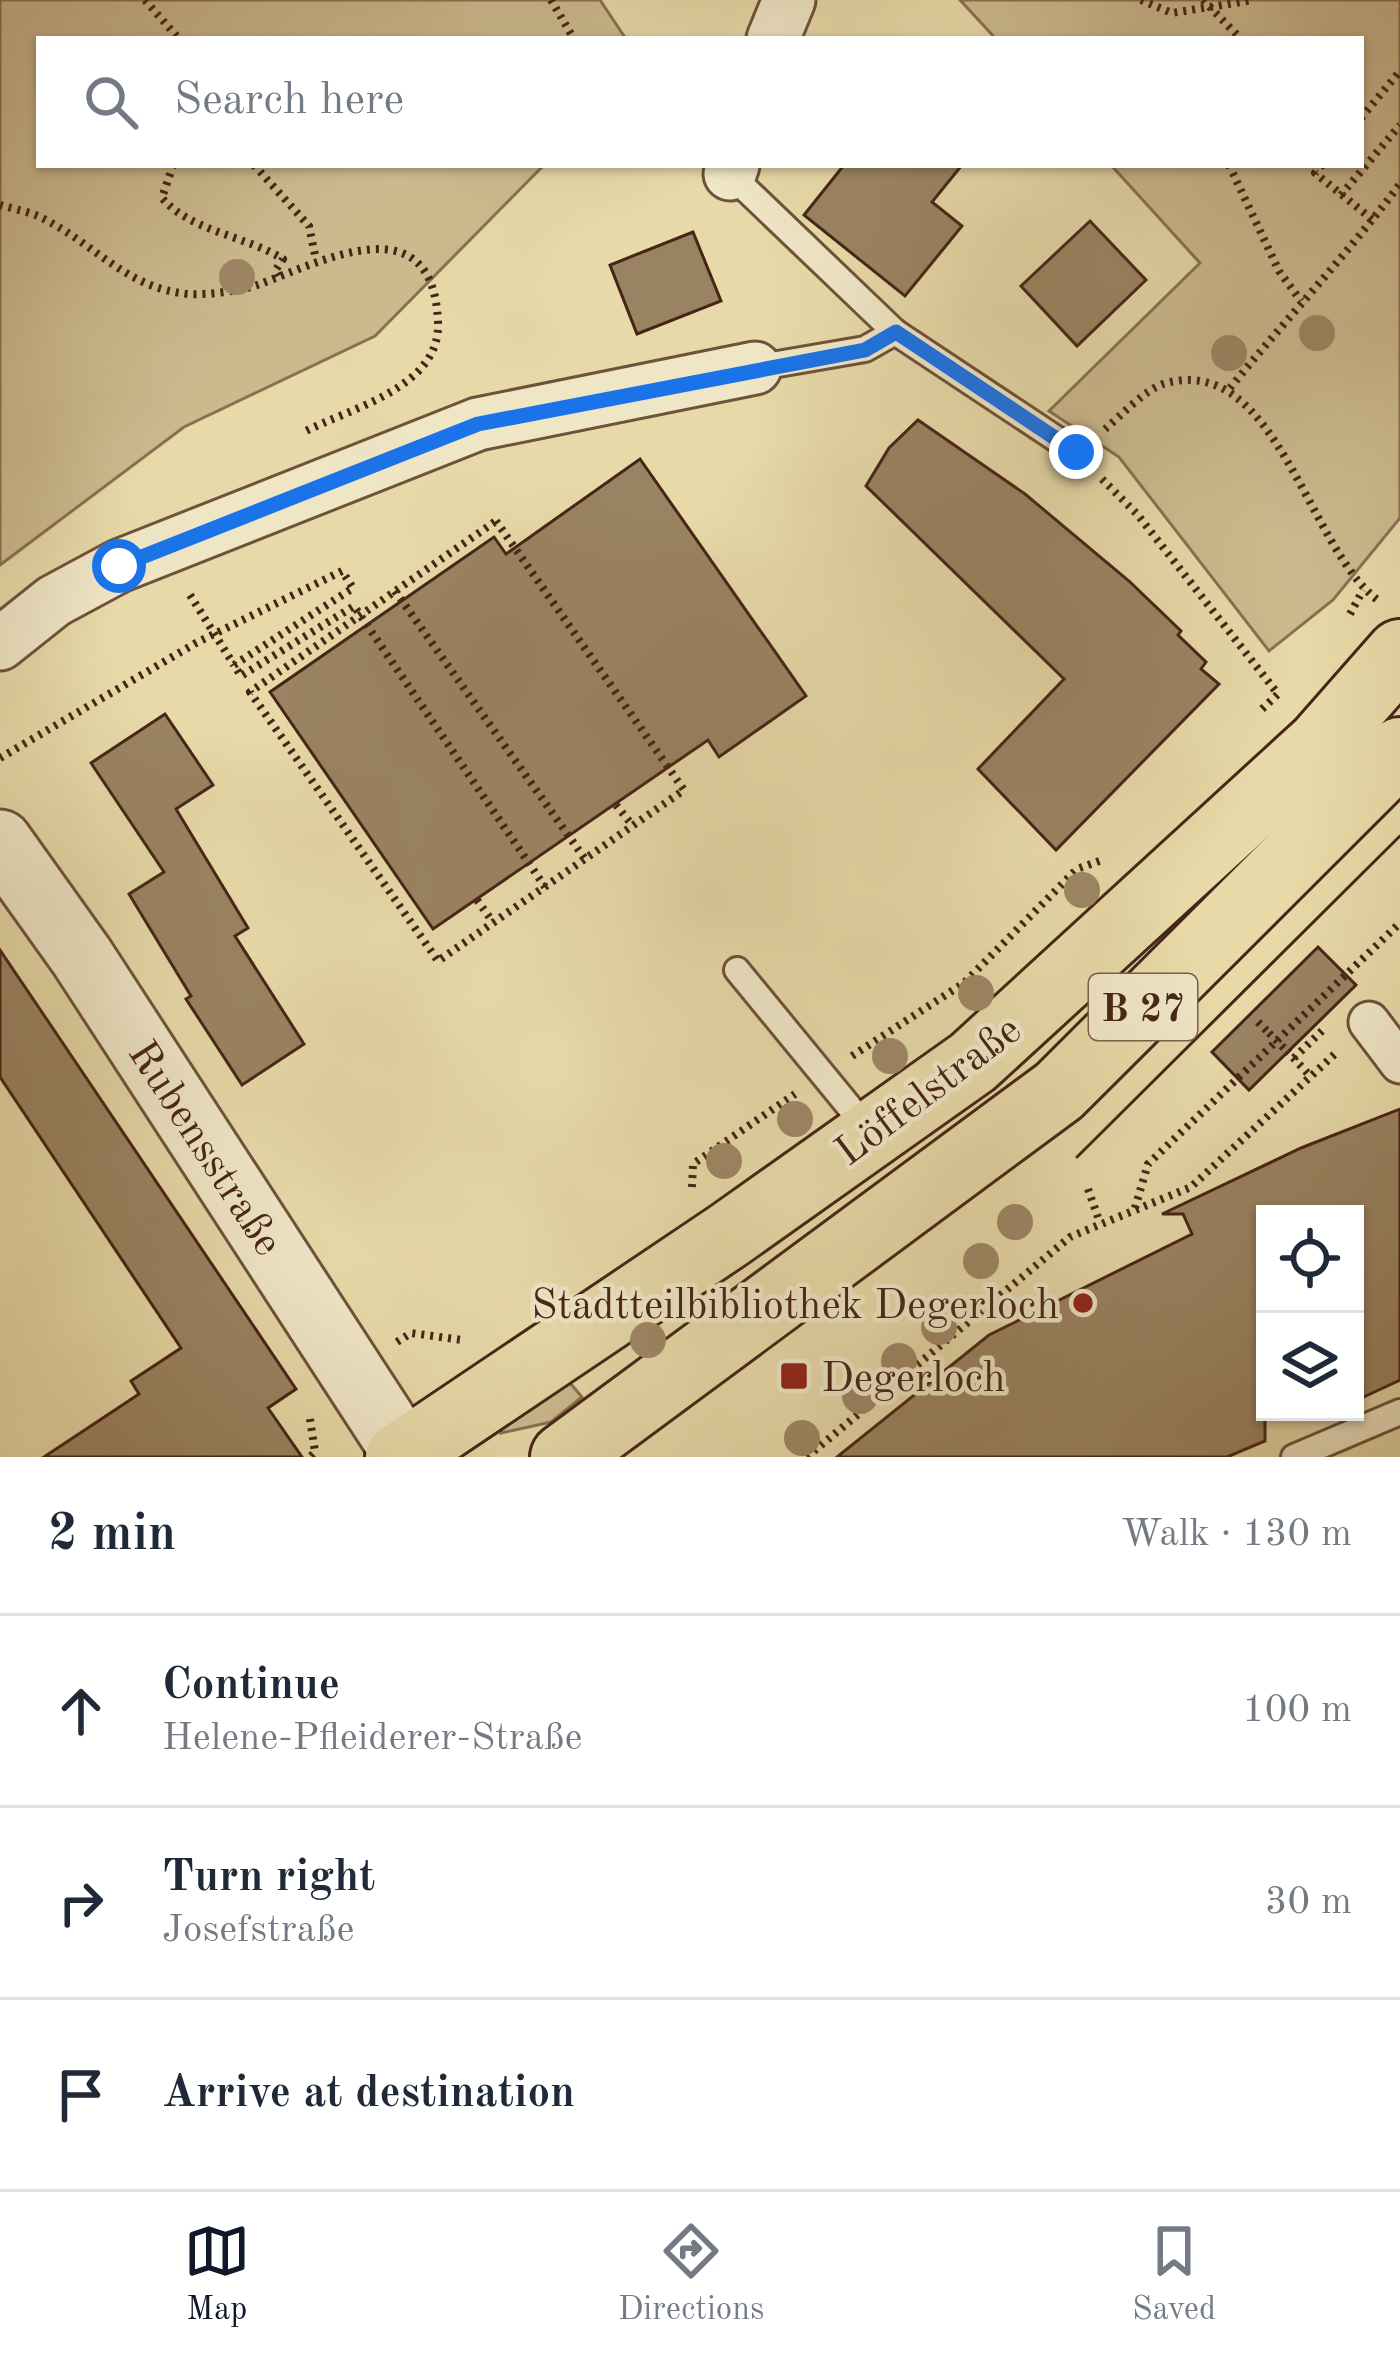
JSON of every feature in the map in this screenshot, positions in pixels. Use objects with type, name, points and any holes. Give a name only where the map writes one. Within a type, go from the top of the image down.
[{"type":"main road","name":"Löffelstraße","points":[[404,1456],[974,1062],[1320,744],[1391,628]]},
{"type":"main road","name":"Löffelstraße","points":[[565,1457],[1059,1091],[1400,751]]},
{"type":"street","points":[[774,36],[789,0]]},
{"type":"street","points":[[0,644],[54,602],[119,566],[478,424],[755,368]]},
{"type":"street","name":"Rubensstraße","points":[[0,842],[82,957],[404,1456]]},
{"type":"street","points":[[1354,1018],[1400,1063]]},
{"type":"lane","points":[[731,170],[896,332],[1076,452]]},
{"type":"lane","points":[[755,368],[865,350],[896,332]]},
{"type":"lane","points":[[737,970],[872,1134]]},
{"type":"lane","points":[[1294,1457],[1400,1412]]},
{"type":"path","points":[[145,0],[175,36]]},
{"type":"path","points":[[551,0],[572,36]]},
{"type":"path","points":[[1142,0],[1172,13],[1205,4],[1254,0]]},
{"type":"path","points":[[1205,4],[1238,36]]},
{"type":"path","points":[[1364,114],[1400,71]]},
{"type":"path","points":[[1341,196],[1400,125]]},
{"type":"path","points":[[172,168],[161,198],[173,212],[263,246],[283,260],[275,271],[278,276]]},
{"type":"path","points":[[257,168],[308,226],[316,260]]},
{"type":"path","points":[[1229,168],[1279,271],[1301,301]]},
{"type":"path","points":[[1319,168],[1315,173],[1373,220]]},
{"type":"path","points":[[1230,388],[1301,301],[1330,277],[1400,184]]},
{"type":"path","points":[[0,205],[44,219],[146,287],[193,294],[256,286],[348,249],[383,248],[413,262],[436,294],[438,330],[424,365],[385,396],[284,443]]},
{"type":"path","points":[[1260,712],[1278,694],[1137,514],[1076,452],[1159,385],[1203,378],[1230,388],[1271,439],[1354,578],[1391,628]]},
{"type":"path","points":[[496,520],[684,790],[438,961],[250,692],[310,657],[359,616],[443,558],[496,520]]},
{"type":"path","points":[[443,558],[450,568]]},
{"type":"path","points":[[0,758],[196,643],[342,571],[353,588],[234,665]]},
{"type":"path","points":[[395,591],[585,859]]},
{"type":"path","points":[[218,639],[241,676],[354,606],[545,887]]},
{"type":"path","points":[[616,805],[633,826]]},
{"type":"path","points":[[691,1205],[693,1164],[964,983],[1077,869],[1116,855]]},
{"type":"path","points":[[477,900],[493,922]]},
{"type":"path","points":[[1135,1210],[1148,1164],[1400,923]]},
{"type":"path","points":[[1290,1055],[1354,1018]]},
{"type":"path","points":[[807,1457],[1070,1237],[1191,1187],[1311,1077],[1354,1018]]},
{"type":"path","points":[[1258,1022],[1311,1077]]},
{"type":"path","points":[[1088,1189],[1100,1223]]},
{"type":"path","points":[[352,1370],[411,1333],[474,1340]]},
{"type":"shaded area","points":[[0,0],[600,0],[624,36],[36,36],[36,168],[541,168],[375,336],[184,427],[0,565]]},
{"type":"shaded area","points":[[960,0],[1400,0],[1400,518],[1333,600],[1269,651],[1119,457],[1049,411],[1200,263],[1114,168],[1364,168],[1364,36],[993,36]]},
{"type":"shaded area","points":[[570,1383],[582,1397],[551,1422],[501,1433],[502,1425]]},
{"type":"building","points":[[842,168],[960,168],[932,202],[962,226],[905,296],[804,215]]},
{"type":"building","points":[[1090,221],[1146,280],[1077,346],[1021,286]]},
{"type":"building","points":[[693,232],[721,301],[637,334],[610,265]]},
{"type":"building","points":[[918,420],[1025,494],[1129,581],[1181,631],[1178,635],[1206,662],[1201,669],[1219,684],[1056,850],[978,769],[1064,679],[866,486],[889,448]]},
{"type":"building","points":[[640,459],[806,696],[719,757],[708,740],[433,929],[270,692],[494,537],[506,554]]},
{"type":"building","points":[[165,714],[213,785],[176,809],[248,928],[235,936],[304,1044],[242,1085],[186,999],[191,996],[129,894],[164,872],[91,763]]},
{"type":"building","points":[[1318,947],[1356,985],[1249,1090],[1212,1052]]},
{"type":"building","points":[[0,950],[296,1389],[268,1408],[302,1457],[44,1457],[139,1394],[131,1381],[181,1348],[0,1077]]},
{"type":"building","points":[[1400,1109],[1400,1380],[1364,1397],[1364,1205],[1256,1205],[1256,1421],[1265,1421],[1265,1441],[1227,1457],[837,1457],[989,1335],[1192,1234],[1183,1214],[1162,1214],[1301,1148]]},
{"type":"tram line","points":[[1077,1157],[1400,836]]},
{"type":"place","name":"Stadtteilbibliothek Degerloch","points":[[1083,1303]]},
{"type":"place","name":"Degerloch","points":[[794,1376]]},
{"type":"route","points":[[119,566],[478,424],[865,350],[896,332],[1076,452]]}]
